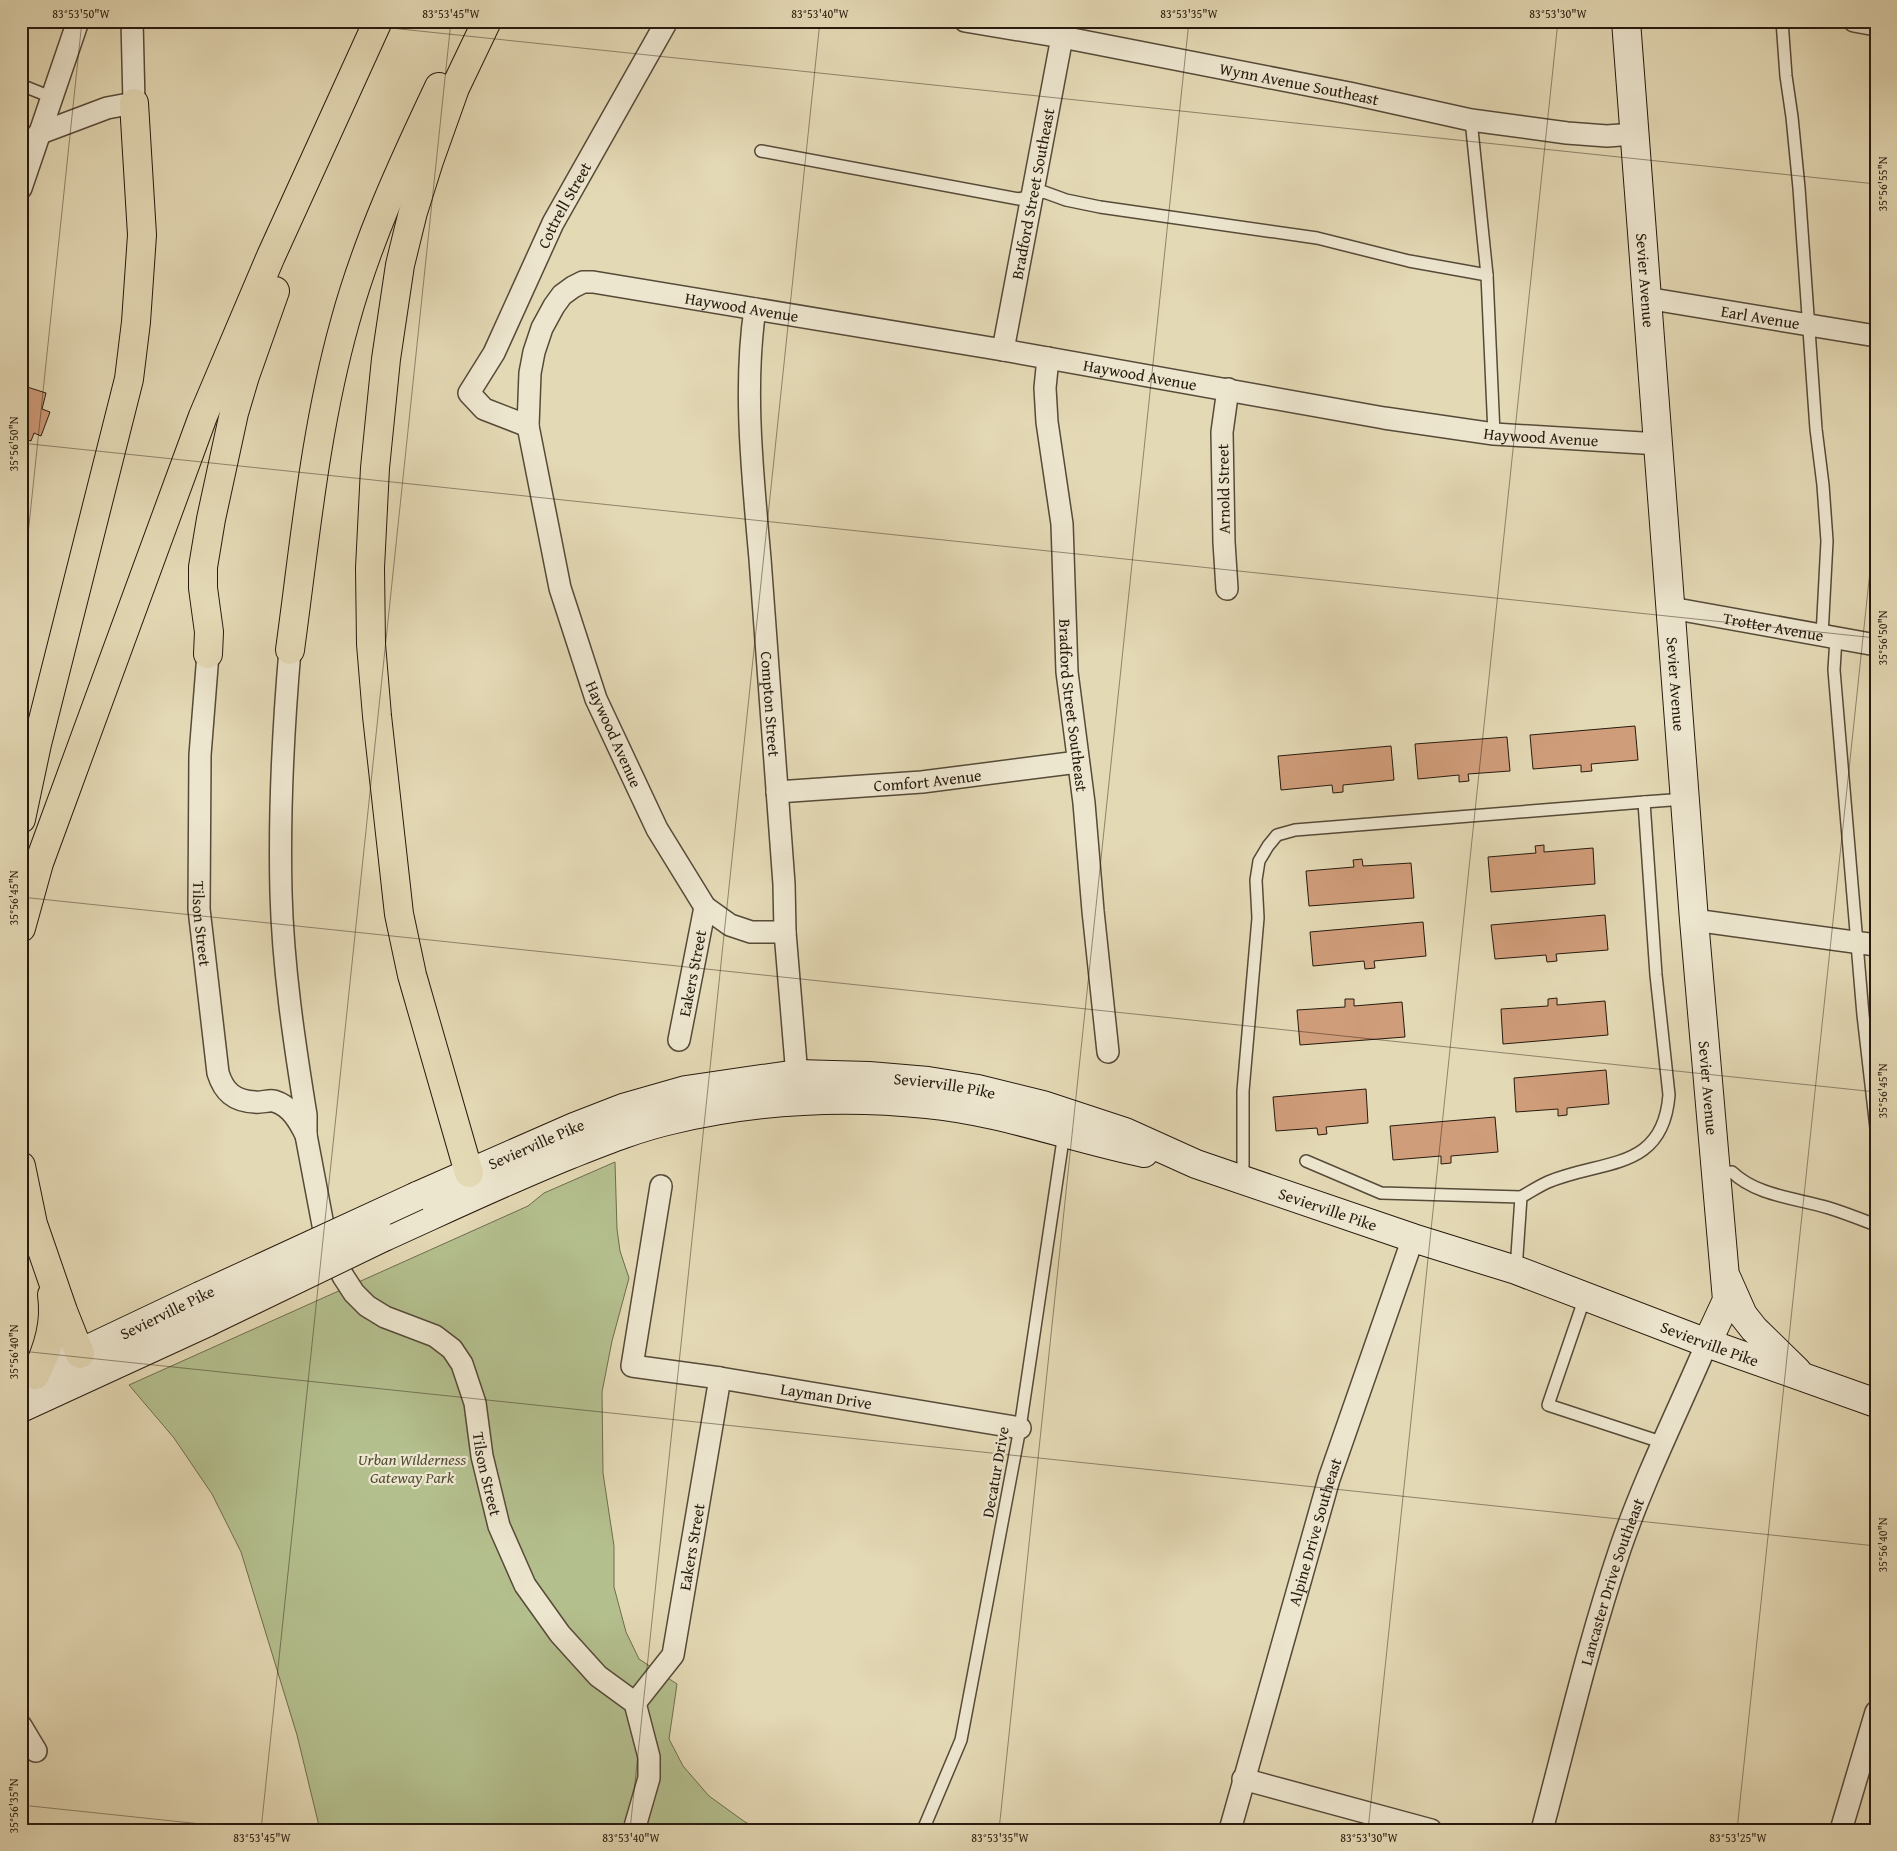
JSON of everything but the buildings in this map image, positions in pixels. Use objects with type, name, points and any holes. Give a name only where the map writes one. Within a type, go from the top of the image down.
[{"type":"highway","points":[[21,928],[39,863],[203,416],[271,256],[378,21]]},
{"type":"highway","points":[[290,650],[316,454],[328,391],[345,320],[363,264],[416,136],[449,67],[478,21]]},
{"type":"highway","points":[[472,1185],[412,975],[400,914],[377,716],[371,644],[370,568],[385,368],[400,265],[413,212],[455,88],[487,21]]},
{"type":"highway","points":[[21,819],[37,744],[129,379],[136,322],[142,236],[134,103]]},
{"type":"highway","points":[[208,654],[209,632],[202,588],[203,567],[211,519],[234,413],[337,110]]},
{"type":"highway","points":[[21,1166],[33,1224],[63,1311],[85,1365]]},
{"type":"highway","points":[[28,1378],[42,1361],[54,1316],[46,1261]]},
{"type":"street","points":[[21,188],[78,21]]},
{"type":"street","points":[[38,134],[107,108],[134,103],[132,21]]},
{"type":"street","name":"Cottrell Street","points":[[528,426],[484,409],[469,393],[494,352],[553,223],[667,21]]},
{"type":"street","name":"Wynn Avenue Southeast","points":[[965,21],[1062,37],[1349,93],[1471,120],[1575,134],[1607,136],[1634,134]]},
{"type":"street","name":"Sevier Avenue","points":[[1626,21],[1694,920],[1727,1300],[1707,1343]]},
{"type":"street","points":[[1854,21],[1876,25]]},
{"type":"street","name":"Bradford Street Southeast","points":[[1003,350],[1062,37]]},
{"type":"street","name":"Haywood Avenue","points":[[785,932],[751,932],[730,925],[705,907],[657,829],[596,699],[560,588],[528,426],[530,373],[534,352],[542,328],[554,306],[562,295],[573,287],[583,282],[594,282],[1003,350],[1384,418],[1494,434],[1659,444]]},
{"type":"street","name":"Earl Avenue","points":[[1646,298],[1808,323],[1876,336]]},
{"type":"street","name":"Compton Street","points":[[755,309],[752,329],[750,377],[751,450],[784,884],[785,932],[798,1087]]},
{"type":"street","name":"Bradford Street Southeast","points":[[1048,358],[1045,388],[1047,422],[1062,524],[1067,672],[1084,803],[1108,1052]]},
{"type":"street","name":"Arnold Street","points":[[1227,589],[1224,542],[1222,432],[1228,389]]},
{"type":"street","name":"Trotter Avenue","points":[[1671,608],[1876,645]]},
{"type":"street","name":"Tilson Street","points":[[290,650],[281,796],[281,894],[287,982],[306,1115],[306,1135],[323,1225],[332,1253],[354,1293],[367,1306],[385,1317],[435,1336],[452,1349],[462,1364],[475,1404],[482,1456],[499,1526],[525,1585],[560,1634],[598,1676],[635,1703]]},
{"type":"street","name":"Tilson Street","points":[[208,654],[200,755],[199,901],[218,1073],[224,1090],[235,1098],[254,1102],[273,1101],[286,1107],[299,1120],[306,1135]]},
{"type":"street","name":"Comfort Avenue","points":[[777,792],[922,782],[1078,762]]},
{"type":"street","name":"Eakers Street","points":[[679,1040],[705,907]]},
{"type":"street","points":[[1694,920],[1866,943]]},
{"type":"street","points":[[273,1101],[286,1091],[298,1066]]},
{"type":"street","name":"Sevierville Pike","points":[[28,1378],[85,1365],[208,1322],[384,1237],[574,1127],[623,1108],[686,1090],[798,1087],[869,1076],[928,1081],[978,1089],[1065,1123],[1125,1132],[1196,1164],[1413,1238],[1516,1270],[1707,1343],[1876,1403]]},
{"type":"street","name":"Sevierville Pike","points":[[21,1408],[85,1365],[200,1296],[417,1196],[472,1185]]},
{"type":"street","name":"Layman Drive","points":[[661,1186],[632,1366],[720,1378],[1020,1428]]},
{"type":"street","name":"Alpine Drive Southeast","points":[[1230,1830],[1329,1479],[1413,1238]]},
{"type":"street","points":[[1725,1273],[1740,1309],[1754,1329],[1804,1377]]},
{"type":"street","name":"Lancaster Drive Southeast","points":[[1542,1830],[1602,1605],[1620,1548],[1707,1343]]},
{"type":"street","name":"Eakers Street","points":[[635,1703],[673,1655],[720,1378]]},
{"type":"street","points":[[634,1830],[649,1778],[649,1757],[635,1703]]},
{"type":"street","points":[[1841,1830],[1876,1712]]},
{"type":"street","points":[[21,1726],[36,1752]]},
{"type":"street","points":[[1243,1779],[1432,1830]]},
{"type":"lane","points":[[1782,21],[1786,76],[1799,188],[1812,380],[1823,485],[1827,541],[1829,637],[1866,943],[1863,1015],[1876,1128]]},
{"type":"lane","points":[[21,85],[51,97]]},
{"type":"lane","points":[[1471,120],[1487,274],[1494,434]]},
{"type":"lane","points":[[761,150],[1019,199],[1044,192],[1066,200],[1100,207],[1316,238],[1409,261],[1487,274]]},
{"type":"lane","points":[[1242,1180],[1241,1130],[1243,1091],[1258,918],[1256,880],[1259,861],[1268,846],[1278,835],[1295,830],[1685,799]]},
{"type":"lane","points":[[1306,1161],[1381,1193],[1521,1197],[1548,1182],[1624,1160],[1642,1151],[1654,1139],[1663,1125],[1670,1095],[1656,975],[1644,802]]},
{"type":"lane","name":"Decatur Drive","points":[[923,1830],[961,1740],[1020,1428],[1065,1123]]},
{"type":"lane","points":[[1717,1173],[1732,1172],[1741,1181],[1759,1189],[1829,1208],[1876,1225]]},
{"type":"lane","points":[[1516,1270],[1521,1197]]},
{"type":"lane","points":[[1584,1296],[1548,1405],[1664,1443]]},
{"type":"green space","name":"Urban Wilderness Gateway Park","points":[[615,1162],[617,1229],[620,1251],[629,1278],[612,1341],[602,1392],[603,1473],[614,1546],[614,1587],[626,1632],[639,1659],[677,1684],[669,1739],[683,1766],[709,1796],[745,1822],[762,1830],[320,1830],[297,1735],[241,1552],[212,1494],[174,1438],[129,1385],[528,1206],[544,1193]]}]
